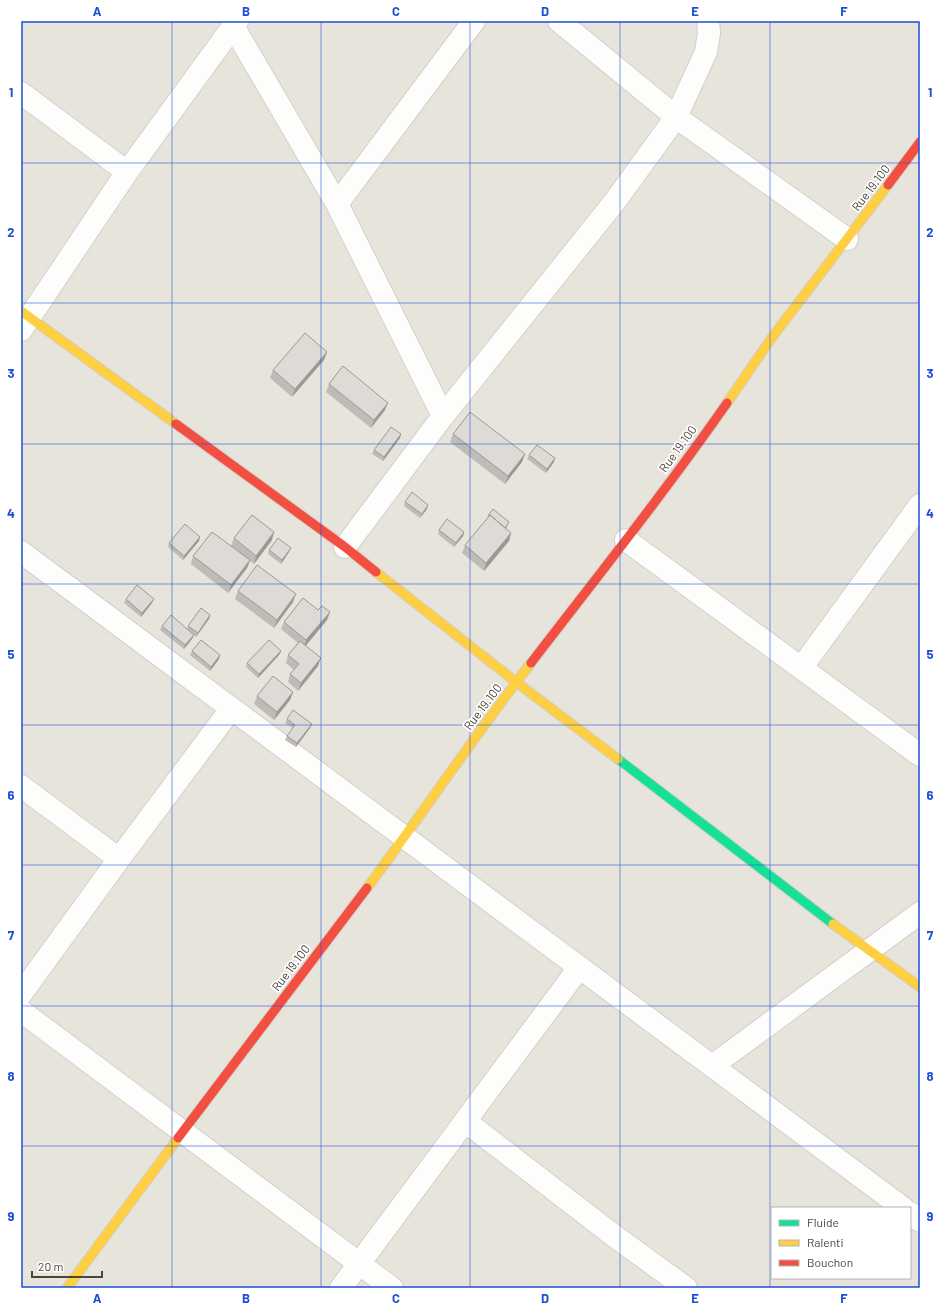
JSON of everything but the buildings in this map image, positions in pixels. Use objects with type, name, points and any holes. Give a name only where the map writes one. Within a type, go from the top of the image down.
[{"type":"street","points":[[337,204],[474,21]]},
{"type":"street","points":[[559,21],[676,117],[847,239]]},
{"type":"street","points":[[345,547],[443,416],[616,200],[676,117],[706,52],[709,33],[708,21]]},
{"type":"street","points":[[443,416],[337,204],[235,23],[127,172],[24,319],[345,547],[516,682],[868,950],[920,987]]},
{"type":"street","points":[[21,93],[127,172]]},
{"type":"street","name":"Rue 19.100","points":[[67,1288],[183,1131],[404,838],[453,767],[516,682],[626,540],[707,430],[773,336],[920,142]]},
{"type":"street","points":[[802,667],[920,506]]},
{"type":"street","points":[[626,540],[802,667],[920,755]]},
{"type":"street","points":[[21,552],[231,710],[902,1207]]},
{"type":"street","points":[[21,994],[119,859],[231,710]]},
{"type":"street","points":[[21,786],[119,859]]},
{"type":"street","points":[[712,1066],[920,913]]},
{"type":"street","points":[[341,1288],[579,968]]},
{"type":"street","points":[[21,1011],[392,1288]]},
{"type":"street","points":[[465,1121],[613,1235],[686,1288]]},
{"type":"street","points":[[911,1214],[920,1221]]},
{"type":"shaded area","points":[[21,21],[920,21],[920,1288],[21,1288]]},
{"type":"traffic: fast","points":[[618,759],[833,924]]},
{"type":"traffic: slow","points":[[727,403],[773,336],[888,185]]},
{"type":"traffic: slow","points":[[21,311],[176,424]]},
{"type":"traffic: slow","points":[[376,572],[516,682],[618,759]]},
{"type":"traffic: slow","points":[[367,888],[489,718],[531,663]]},
{"type":"traffic: slow","points":[[833,924],[920,987]]},
{"type":"traffic: slow","points":[[67,1288],[178,1138]]},
{"type":"traffic: jam","points":[[888,185],[920,142]]},
{"type":"traffic: jam","points":[[531,663],[655,502],[727,403]]},
{"type":"traffic: jam","points":[[176,424],[345,547],[376,572]]},
{"type":"traffic: jam","points":[[178,1138],[367,888]]}]
